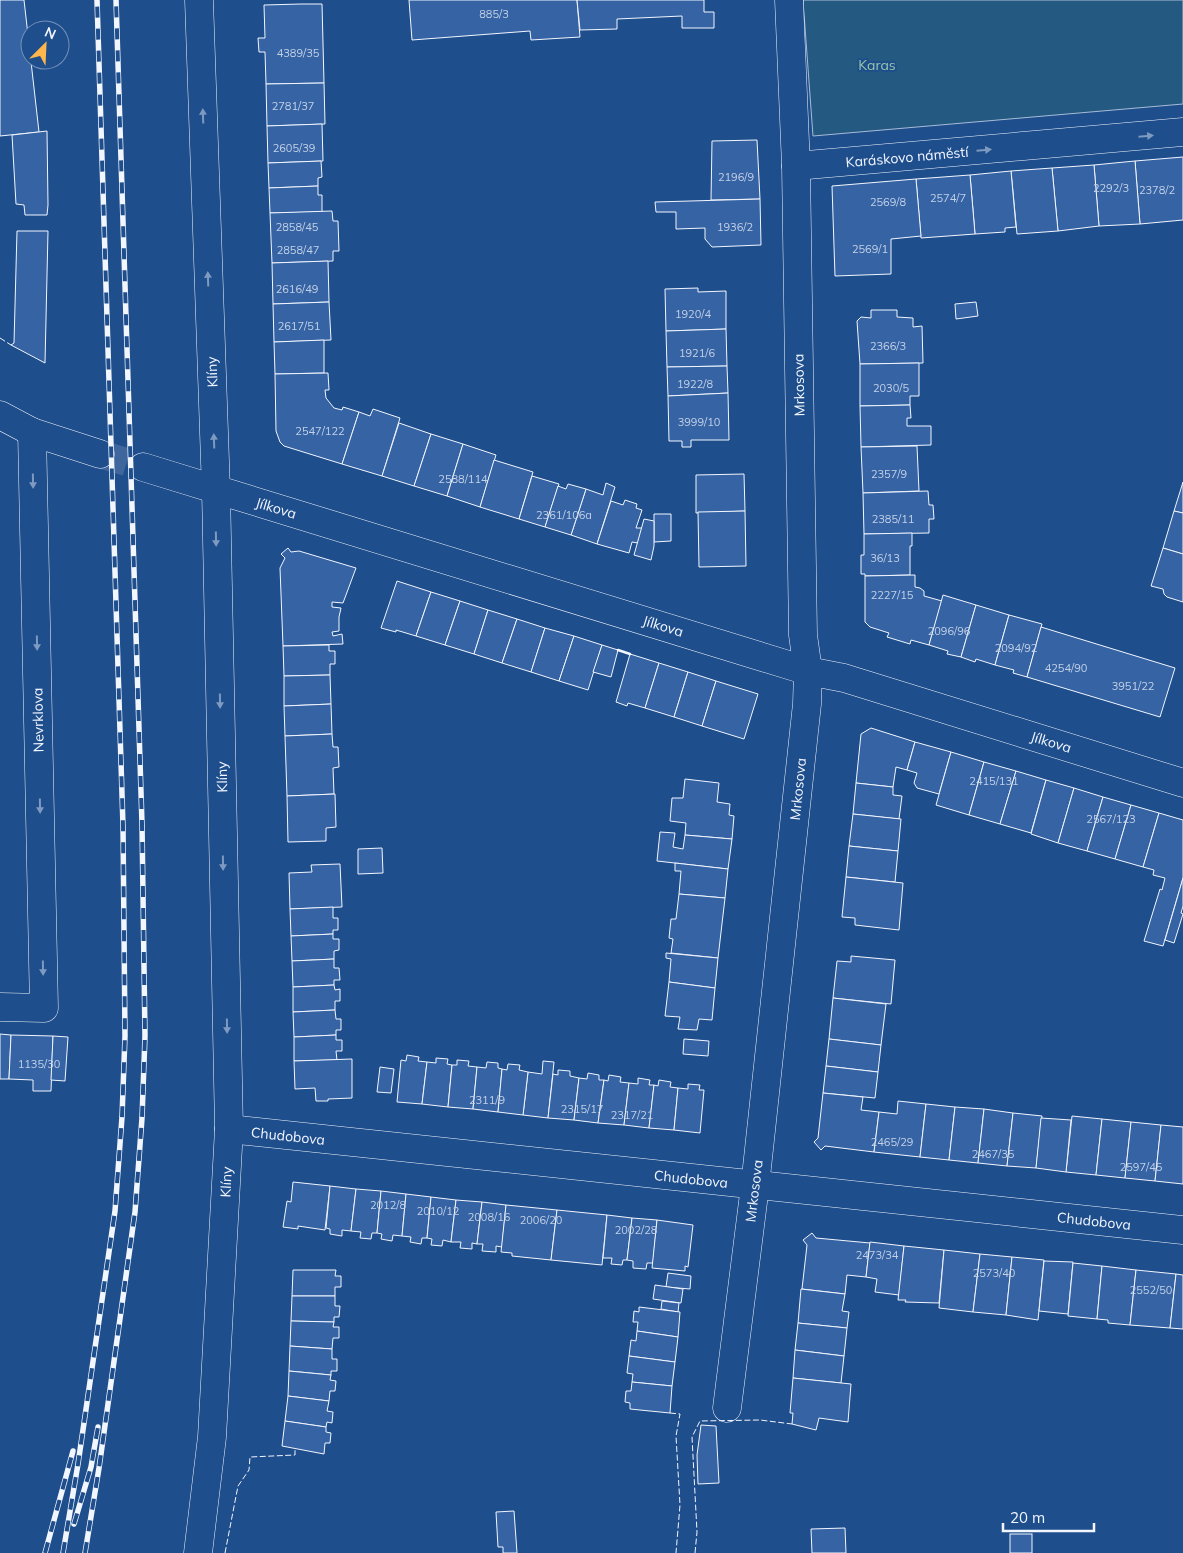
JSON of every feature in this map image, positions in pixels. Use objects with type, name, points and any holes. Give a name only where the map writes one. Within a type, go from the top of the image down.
[{"type":"street","name":"Klíny","points":[[198,1553],[212,1437],[229,1129],[216,490],[199,0]]},
{"type":"street","points":[[789,0],[796,166]]},
{"type":"street","name":"Karáskovo náměstí","points":[[796,166],[1183,132]]},
{"type":"street","name":"Mrkosova","points":[[727,1408],[755,1186],[807,704],[808,671],[803,635],[796,166]]},
{"type":"street","points":[[0,415],[32,432],[100,454]]},
{"type":"street","name":"Nevrklova","points":[[0,1007],[44,1008],[32,432]]},
{"type":"street","name":"Jílkova","points":[[143,467],[808,671],[844,678],[1183,783]]},
{"type":"street","name":"Chudobova","points":[[229,1129],[1183,1230]]},
{"type":"green space","name":"Karas","points":[[803,0],[1183,0],[1183,104],[813,136]]},
{"type":"building","points":[[0,0],[24,0],[26,20],[20,20],[20,70],[32,70],[39,132],[0,136]]},
{"type":"building","points":[[409,0],[577,0],[580,37],[531,40],[530,31],[412,40]]},
{"type":"building","points":[[577,0],[704,0],[704,12],[714,12],[714,28],[682,28],[682,16],[617,19],[617,29],[580,30]]},
{"type":"building","points":[[322,4],[324,83],[266,84],[265,52],[259,52],[258,38],[265,38],[264,5]]},
{"type":"building","points":[[324,83],[325,124],[267,126],[266,84]]},
{"type":"building","points":[[322,124],[323,161],[268,163],[267,126]]},
{"type":"building","points":[[47,131],[47,215],[25,215],[24,205],[16,204],[12,135]]},
{"type":"building","points":[[757,140],[760,199],[711,200],[712,141]]},
{"type":"building","points":[[1183,157],[1183,220],[1140,224],[1135,161]]},
{"type":"building","points":[[321,161],[322,177],[318,178],[318,186],[269,188],[268,163]]},
{"type":"building","points":[[1135,161],[1140,224],[1099,226],[1094,165]]},
{"type":"building","points":[[1094,165],[1099,226],[1058,231],[1052,168]]},
{"type":"building","points":[[1052,168],[1058,231],[1017,234],[1011,171]]},
{"type":"building","points":[[1011,171],[1016,227],[1005,228],[1005,232],[975,234],[970,175]]},
{"type":"building","points":[[970,175],[975,234],[921,238],[916,179]]},
{"type":"building","points":[[916,179],[921,236],[891,239],[891,274],[835,276],[832,186]]},
{"type":"building","points":[[318,186],[318,195],[322,195],[322,212],[270,213],[269,188]]},
{"type":"building","points":[[760,199],[761,245],[712,247],[705,239],[705,228],[676,229],[676,212],[656,212],[655,202]]},
{"type":"building","points":[[332,211],[333,221],[338,221],[339,251],[333,251],[333,261],[272,263],[270,213]]},
{"type":"building","points":[[17,231],[48,231],[45,363],[11,345],[14,343]]},
{"type":"building","points":[[328,261],[329,302],[273,304],[272,263]]},
{"type":"building","points":[[698,288],[698,292],[726,291],[726,329],[666,331],[665,289]]},
{"type":"building","points":[[329,302],[331,340],[274,342],[273,304]]},
{"type":"building","points":[[976,302],[978,316],[956,319],[955,304]]},
{"type":"building","points":[[871,310],[897,310],[897,317],[913,318],[913,327],[922,326],[923,363],[860,364],[857,321],[861,317],[871,318]]},
{"type":"building","points":[[726,329],[727,366],[667,367],[666,331]]},
{"type":"building","points":[[324,340],[324,373],[275,374],[274,342]]},
{"type":"building","points":[[919,363],[919,396],[910,396],[910,405],[860,406],[860,364]]},
{"type":"building","points":[[727,366],[728,393],[668,396],[667,367]]},
{"type":"building","points":[[328,373],[329,390],[325,390],[326,398],[334,408],[342,410],[343,407],[359,412],[342,464],[284,446],[280,442],[276,431],[275,374]]},
{"type":"building","points":[[728,393],[729,440],[691,440],[691,447],[682,447],[682,441],[669,441],[668,396]]},
{"type":"building","points":[[910,405],[911,418],[907,418],[907,426],[931,426],[931,445],[861,447],[860,406]]},
{"type":"building","points":[[373,409],[400,418],[382,476],[342,464],[359,412],[370,416]]},
{"type":"building","points":[[399,423],[431,434],[414,486],[382,476]]},
{"type":"building","points":[[431,434],[463,444],[447,496],[414,486]]},
{"type":"building","points":[[463,444],[496,455],[480,507],[447,496]]},
{"type":"building","points":[[917,446],[919,491],[863,493],[861,447]]},
{"type":"building","points":[[494,460],[533,472],[519,519],[480,507]]},
{"type":"building","points":[[744,474],[745,511],[696,513],[696,475]]},
{"type":"building","points":[[532,476],[559,484],[545,527],[519,519]]},
{"type":"building","points":[[1183,482],[1183,513],[1174,511]]},
{"type":"building","points":[[606,483],[615,487],[597,544],[571,535],[586,489],[603,495]]},
{"type":"building","points":[[568,484],[586,489],[571,535],[545,527],[558,486],[566,489]]},
{"type":"building","points":[[928,491],[929,505],[933,505],[934,519],[929,519],[929,533],[864,534],[863,493]]},
{"type":"building","points":[[625,500],[637,504],[636,508],[642,510],[636,528],[642,528],[638,543],[632,542],[629,553],[597,544],[611,501],[623,505]]},
{"type":"building","points":[[745,511],[746,566],[699,567],[698,512]]},
{"type":"building","points":[[1174,511],[1183,513],[1183,554],[1163,548]]},
{"type":"building","points":[[654,514],[671,514],[671,541],[654,542]]},
{"type":"building","points":[[644,519],[654,521],[654,546],[651,560],[634,555]]},
{"type":"building","points":[[912,533],[910,575],[865,576],[865,574],[861,574],[861,555],[864,555],[864,534]]},
{"type":"building","points":[[288,548],[291,552],[299,551],[356,568],[343,603],[332,602],[332,607],[341,608],[339,631],[332,632],[333,636],[342,634],[343,644],[283,646],[280,568],[285,558],[281,554]]},
{"type":"building","points":[[1163,548],[1183,554],[1183,602],[1167,597],[1163,589],[1151,586]]},
{"type":"building","points":[[915,575],[915,587],[924,591],[924,596],[942,601],[929,645],[911,640],[910,644],[887,637],[889,633],[870,627],[865,622],[865,576]]},
{"type":"building","points":[[397,581],[431,592],[416,636],[381,628]]},
{"type":"building","points":[[431,592],[460,601],[445,645],[416,636]]},
{"type":"building","points":[[943,595],[976,605],[961,657],[947,654],[948,651],[929,645]]},
{"type":"building","points":[[460,601],[488,610],[474,654],[445,645]]},
{"type":"building","points":[[976,605],[1009,615],[995,665],[976,659],[975,662],[961,657]]},
{"type":"building","points":[[488,610],[517,619],[502,663],[474,654]]},
{"type":"building","points":[[1009,615],[1042,624],[1027,677],[1013,673],[1014,670],[995,665]]},
{"type":"building","points":[[517,619],[545,628],[531,672],[502,663]]},
{"type":"building","points":[[1041,627],[1175,668],[1160,717],[1027,677]]},
{"type":"building","points":[[545,628],[574,636],[559,681],[531,672]]},
{"type":"building","points":[[574,636],[602,645],[588,690],[559,681]]},
{"type":"building","points":[[329,645],[329,651],[335,651],[335,664],[330,664],[330,675],[284,676],[283,646]]},
{"type":"building","points":[[602,645],[618,650],[611,677],[593,672]]},
{"type":"building","points":[[630,654],[659,663],[645,708],[628,703],[627,706],[616,702]]},
{"type":"building","points":[[659,663],[688,672],[674,717],[645,708]]},
{"type":"building","points":[[688,672],[716,681],[702,726],[674,717]]},
{"type":"building","points":[[330,675],[331,704],[284,706],[284,676]]},
{"type":"building","points":[[716,681],[758,694],[744,739],[702,726]]},
{"type":"building","points":[[331,704],[332,734],[285,736],[284,706]]},
{"type":"building","points":[[871,728],[915,742],[907,770],[896,767],[893,787],[856,783],[861,734]]},
{"type":"building","points":[[332,734],[333,747],[338,747],[339,767],[333,768],[334,794],[287,796],[285,736]]},
{"type":"building","points":[[915,742],[951,752],[939,794],[917,788],[914,783],[917,773],[907,770]]},
{"type":"building","points":[[951,752],[984,762],[969,815],[936,805]]},
{"type":"building","points":[[984,762],[1016,771],[1000,824],[969,815]]},
{"type":"building","points":[[1016,771],[1046,780],[1031,833],[1000,824]]},
{"type":"building","points":[[685,779],[719,783],[717,802],[730,804],[729,815],[734,816],[732,839],[685,835],[686,823],[670,821],[672,798],[683,798]]},
{"type":"building","points":[[1046,780],[1074,788],[1058,843],[1031,834]]},
{"type":"building","points":[[856,783],[893,787],[893,795],[902,796],[899,819],[853,814]]},
{"type":"building","points":[[1074,788],[1103,797],[1087,851],[1058,843]]},
{"type":"building","points":[[335,794],[336,827],[326,828],[326,841],[288,842],[287,796]]},
{"type":"building","points":[[1103,797],[1131,805],[1115,859],[1087,851]]},
{"type":"building","points":[[1131,805],[1159,813],[1143,867],[1115,859]]},
{"type":"building","points":[[1159,813],[1183,820],[1183,878],[1163,946],[1144,941],[1165,878],[1153,875],[1154,870],[1143,867]]},
{"type":"building","points":[[853,814],[901,819],[898,851],[849,846]]},
{"type":"building","points":[[660,832],[675,833],[673,847],[683,849],[685,835],[732,839],[728,869],[657,861]]},
{"type":"building","points":[[849,846],[898,851],[895,882],[846,877]]},
{"type":"building","points":[[382,848],[383,873],[358,874],[358,849]]},
{"type":"building","points":[[675,863],[728,869],[725,898],[679,894],[681,871],[675,871]]},
{"type":"building","points":[[340,864],[342,907],[290,909],[289,873],[312,872],[311,865]]},
{"type":"building","points":[[846,877],[903,883],[899,930],[855,925],[855,918],[842,917]]},
{"type":"building","points":[[1183,878],[1183,906],[1181,913],[1183,914],[1174,943],[1165,940]]},
{"type":"building","points":[[679,894],[725,898],[718,958],[671,953],[673,939],[669,938],[671,919],[676,919]]},
{"type":"building","points":[[333,907],[333,918],[338,918],[338,930],[333,930],[333,934],[291,936],[290,909]]},
{"type":"building","points":[[333,934],[333,939],[339,939],[339,950],[334,951],[334,959],[292,961],[291,936]]},
{"type":"building","points":[[666,953],[718,958],[715,988],[669,982],[671,959],[666,958]]},
{"type":"building","points":[[851,956],[895,960],[891,1004],[833,998],[837,961],[851,962]]},
{"type":"building","points":[[334,959],[334,968],[339,968],[340,980],[334,980],[334,985],[293,987],[292,961]]},
{"type":"building","points":[[669,982],[715,988],[712,1020],[699,1019],[697,1030],[678,1029],[680,1017],[665,1016]]},
{"type":"building","points":[[334,985],[335,990],[340,989],[340,1001],[335,1001],[335,1010],[293,1012],[293,987]]},
{"type":"building","points":[[833,998],[886,1004],[881,1045],[829,1039]]},
{"type":"building","points":[[335,1010],[336,1019],[341,1019],[341,1030],[336,1030],[336,1035],[294,1037],[293,1012]]},
{"type":"building","points":[[0,1034],[11,1035],[9,1079],[0,1079]]},
{"type":"building","points":[[11,1035],[53,1036],[51,1091],[33,1091],[33,1080],[9,1079]]},
{"type":"building","points":[[336,1035],[336,1040],[342,1040],[342,1051],[336,1051],[337,1060],[294,1061],[294,1037]]},
{"type":"building","points":[[53,1036],[68,1037],[65,1081],[51,1080]]},
{"type":"building","points":[[684,1039],[709,1041],[708,1056],[683,1054]]},
{"type":"building","points":[[829,1039],[881,1045],[878,1072],[826,1066]]},
{"type":"building","points":[[407,1055],[419,1057],[418,1061],[427,1062],[422,1104],[397,1102],[401,1060],[406,1061]]},
{"type":"building","points":[[436,1058],[448,1059],[447,1064],[452,1065],[448,1107],[422,1104],[427,1062],[436,1063]]},
{"type":"building","points":[[352,1059],[352,1098],[316,1101],[315,1088],[295,1089],[294,1061]]},
{"type":"building","points":[[457,1060],[469,1061],[468,1066],[477,1067],[473,1109],[448,1107],[452,1065],[457,1065]]},
{"type":"building","points":[[543,1061],[554,1062],[548,1118],[523,1115],[528,1072],[542,1074]]},
{"type":"building","points":[[487,1062],[498,1063],[498,1068],[502,1069],[498,1112],[473,1109],[477,1067],[486,1068]]},
{"type":"building","points":[[508,1064],[520,1065],[519,1070],[528,1072],[523,1115],[498,1112],[502,1069],[507,1070]]},
{"type":"building","points":[[826,1066],[878,1072],[875,1098],[823,1093]]},
{"type":"building","points":[[380,1067],[394,1069],[391,1093],[377,1092]]},
{"type":"building","points":[[558,1070],[570,1071],[570,1076],[579,1078],[574,1120],[548,1118],[553,1074],[558,1075]]},
{"type":"building","points":[[588,1073],[599,1075],[599,1080],[604,1080],[598,1123],[574,1120],[579,1078],[587,1079]]},
{"type":"building","points":[[609,1075],[621,1077],[620,1082],[629,1083],[624,1125],[598,1123],[604,1080],[608,1081]]},
{"type":"building","points":[[638,1078],[650,1080],[649,1085],[654,1085],[649,1128],[624,1125],[629,1083],[638,1084]]},
{"type":"building","points":[[659,1080],[671,1082],[670,1087],[678,1088],[674,1130],[649,1128],[654,1085],[658,1086]]},
{"type":"building","points":[[688,1084],[700,1085],[699,1090],[704,1090],[700,1133],[674,1130],[678,1088],[688,1089]]},
{"type":"building","points":[[823,1093],[863,1097],[861,1110],[879,1112],[874,1152],[825,1146],[821,1150],[814,1142],[818,1138]]},
{"type":"building","points":[[898,1101],[926,1104],[920,1157],[874,1152],[879,1112],[897,1114]]},
{"type":"building","points":[[926,1104],[955,1107],[949,1160],[920,1157]]},
{"type":"building","points":[[955,1107],[984,1109],[978,1163],[949,1160]]},
{"type":"building","points":[[984,1109],[1013,1113],[1007,1166],[978,1163]]},
{"type":"building","points":[[1013,1113],[1042,1116],[1036,1168],[1007,1166]]},
{"type":"building","points":[[1072,1116],[1102,1119],[1096,1175],[1066,1172]]},
{"type":"building","points":[[1041,1118],[1071,1120],[1066,1172],[1036,1168]]},
{"type":"building","points":[[1102,1119],[1131,1122],[1125,1178],[1096,1175]]},
{"type":"building","points":[[1131,1122],[1161,1125],[1155,1181],[1125,1178]]},
{"type":"building","points":[[1161,1125],[1183,1127],[1183,1184],[1155,1181]]},
{"type":"building","points":[[293,1182],[330,1186],[325,1230],[298,1226],[298,1229],[283,1227],[287,1201],[291,1202]]},
{"type":"building","points":[[330,1186],[356,1189],[351,1231],[342,1230],[342,1236],[330,1234],[330,1229],[326,1228]]},
{"type":"building","points":[[356,1189],[381,1191],[377,1233],[372,1233],[371,1239],[360,1238],[361,1232],[351,1231]]},
{"type":"building","points":[[381,1191],[406,1194],[402,1236],[393,1235],[392,1241],[381,1239],[382,1234],[377,1233]]},
{"type":"building","points":[[406,1194],[431,1197],[427,1238],[422,1238],[421,1244],[410,1242],[411,1237],[402,1236]]},
{"type":"building","points":[[431,1197],[456,1200],[451,1242],[443,1240],[442,1246],[431,1245],[432,1239],[427,1238]]},
{"type":"building","points":[[456,1200],[482,1202],[477,1244],[472,1243],[472,1249],[460,1248],[461,1242],[451,1242]]},
{"type":"building","points":[[482,1202],[506,1205],[502,1247],[496,1246],[496,1252],[482,1251],[483,1244],[477,1244]]},
{"type":"building","points":[[506,1205],[557,1210],[551,1260],[512,1256],[512,1253],[501,1252]]},
{"type":"building","points":[[557,1210],[607,1215],[602,1265],[551,1260]]},
{"type":"building","points":[[607,1215],[632,1218],[627,1260],[623,1260],[622,1265],[611,1264],[612,1258],[603,1258]]},
{"type":"building","points":[[632,1218],[657,1220],[653,1263],[647,1263],[646,1269],[633,1268],[633,1261],[627,1260]]},
{"type":"building","points":[[657,1220],[693,1225],[688,1267],[685,1266],[685,1271],[652,1268]]},
{"type":"building","points":[[812,1233],[816,1238],[870,1243],[866,1277],[847,1275],[845,1294],[802,1289],[807,1245],[803,1240]]},
{"type":"building","points":[[870,1242],[904,1246],[899,1295],[875,1292],[877,1279],[866,1277]]},
{"type":"building","points":[[904,1246],[944,1250],[939,1303],[898,1300]]},
{"type":"building","points":[[944,1250],[980,1254],[973,1312],[939,1308]]},
{"type":"building","points":[[980,1254],[1012,1257],[1006,1315],[973,1312]]},
{"type":"building","points":[[1012,1257],[1044,1260],[1038,1320],[1006,1315]]},
{"type":"building","points":[[1044,1261],[1073,1262],[1068,1314],[1039,1311]]},
{"type":"building","points":[[1073,1263],[1102,1266],[1097,1319],[1068,1316]]},
{"type":"building","points":[[1102,1266],[1136,1270],[1130,1325],[1108,1323],[1108,1320],[1097,1319]]},
{"type":"building","points":[[293,1270],[336,1270],[335,1276],[341,1276],[341,1287],[335,1287],[335,1296],[292,1296]]},
{"type":"building","points":[[1136,1270],[1176,1274],[1170,1328],[1130,1325]]},
{"type":"building","points":[[668,1273],[691,1276],[690,1289],[666,1287]]},
{"type":"building","points":[[1176,1274],[1183,1275],[1183,1329],[1170,1328]]},
{"type":"building","points":[[655,1285],[683,1289],[681,1303],[653,1299]]},
{"type":"building","points":[[801,1289],[845,1294],[842,1311],[849,1312],[847,1328],[798,1323]]},
{"type":"building","points":[[292,1296],[335,1296],[335,1306],[340,1306],[339,1317],[334,1317],[334,1322],[291,1321]]},
{"type":"building","points":[[662,1301],[679,1303],[678,1312],[661,1309]]},
{"type":"building","points":[[639,1307],[680,1312],[678,1337],[637,1331],[638,1322],[633,1322],[634,1311],[639,1312]]},
{"type":"building","points":[[291,1321],[334,1322],[333,1327],[339,1327],[339,1338],[333,1338],[332,1349],[290,1346]]},
{"type":"building","points":[[798,1323],[847,1328],[844,1356],[795,1350]]},
{"type":"building","points":[[637,1331],[678,1337],[675,1362],[629,1356],[631,1340],[636,1341]]},
{"type":"building","points":[[290,1346],[332,1349],[332,1359],[337,1359],[337,1371],[331,1371],[331,1375],[289,1371]]},
{"type":"building","points":[[795,1350],[844,1356],[841,1383],[793,1378]]},
{"type":"building","points":[[629,1356],[675,1362],[672,1386],[632,1382],[633,1374],[627,1373]]},
{"type":"building","points":[[289,1371],[331,1375],[330,1380],[336,1381],[335,1391],[330,1391],[329,1401],[288,1396]]},
{"type":"building","points":[[793,1378],[851,1384],[848,1422],[819,1418],[816,1430],[792,1424],[793,1413],[790,1413]]},
{"type":"building","points":[[632,1382],[672,1386],[670,1413],[630,1409],[630,1403],[625,1402],[626,1391],[631,1391]]},
{"type":"building","points":[[288,1396],[329,1401],[327,1411],[333,1412],[332,1423],[327,1422],[326,1427],[285,1421]]},
{"type":"building","points":[[285,1421],[326,1427],[326,1432],[331,1433],[330,1443],[325,1443],[324,1454],[282,1446]]},
{"type":"building","points":[[701,1425],[716,1426],[719,1483],[698,1484],[697,1455]]},
{"type":"building","points":[[514,1511],[517,1553],[503,1553],[503,1547],[498,1547],[496,1512]]},
{"type":"building","points":[[845,1528],[846,1553],[812,1553],[811,1529]]},
{"type":"building","points":[[1010,1534],[1032,1534],[1032,1553],[1010,1553]]},
{"type":"tunnel","points":[[100,454],[143,467]]},
{"type":"railway","points":[[63,1553],[115,1211],[122,1117],[125,1036],[123,826],[97,0]]},
{"type":"railway","points":[[85,1553],[99,1468],[135,1212],[142,1118],[145,1036],[142,824],[116,0]]},
{"type":"railway","points":[[74,1524],[91,1467],[98,1427]]},
{"type":"railway","points":[[45,1553],[73,1451]]},
{"type":"fence","points":[[0,338],[11,345]]},
{"type":"fence","points":[[670,1413],[680,1414],[676,1436],[680,1505],[676,1553]]},
{"type":"fence","points":[[695,1553],[697,1532],[692,1437],[700,1421],[760,1420],[792,1424]]},
{"type":"fence","points":[[225,1553],[238,1486],[249,1470],[250,1457],[295,1455],[295,1448]]},
{"type":"wall","points":[[618,650],[630,654]]}]
